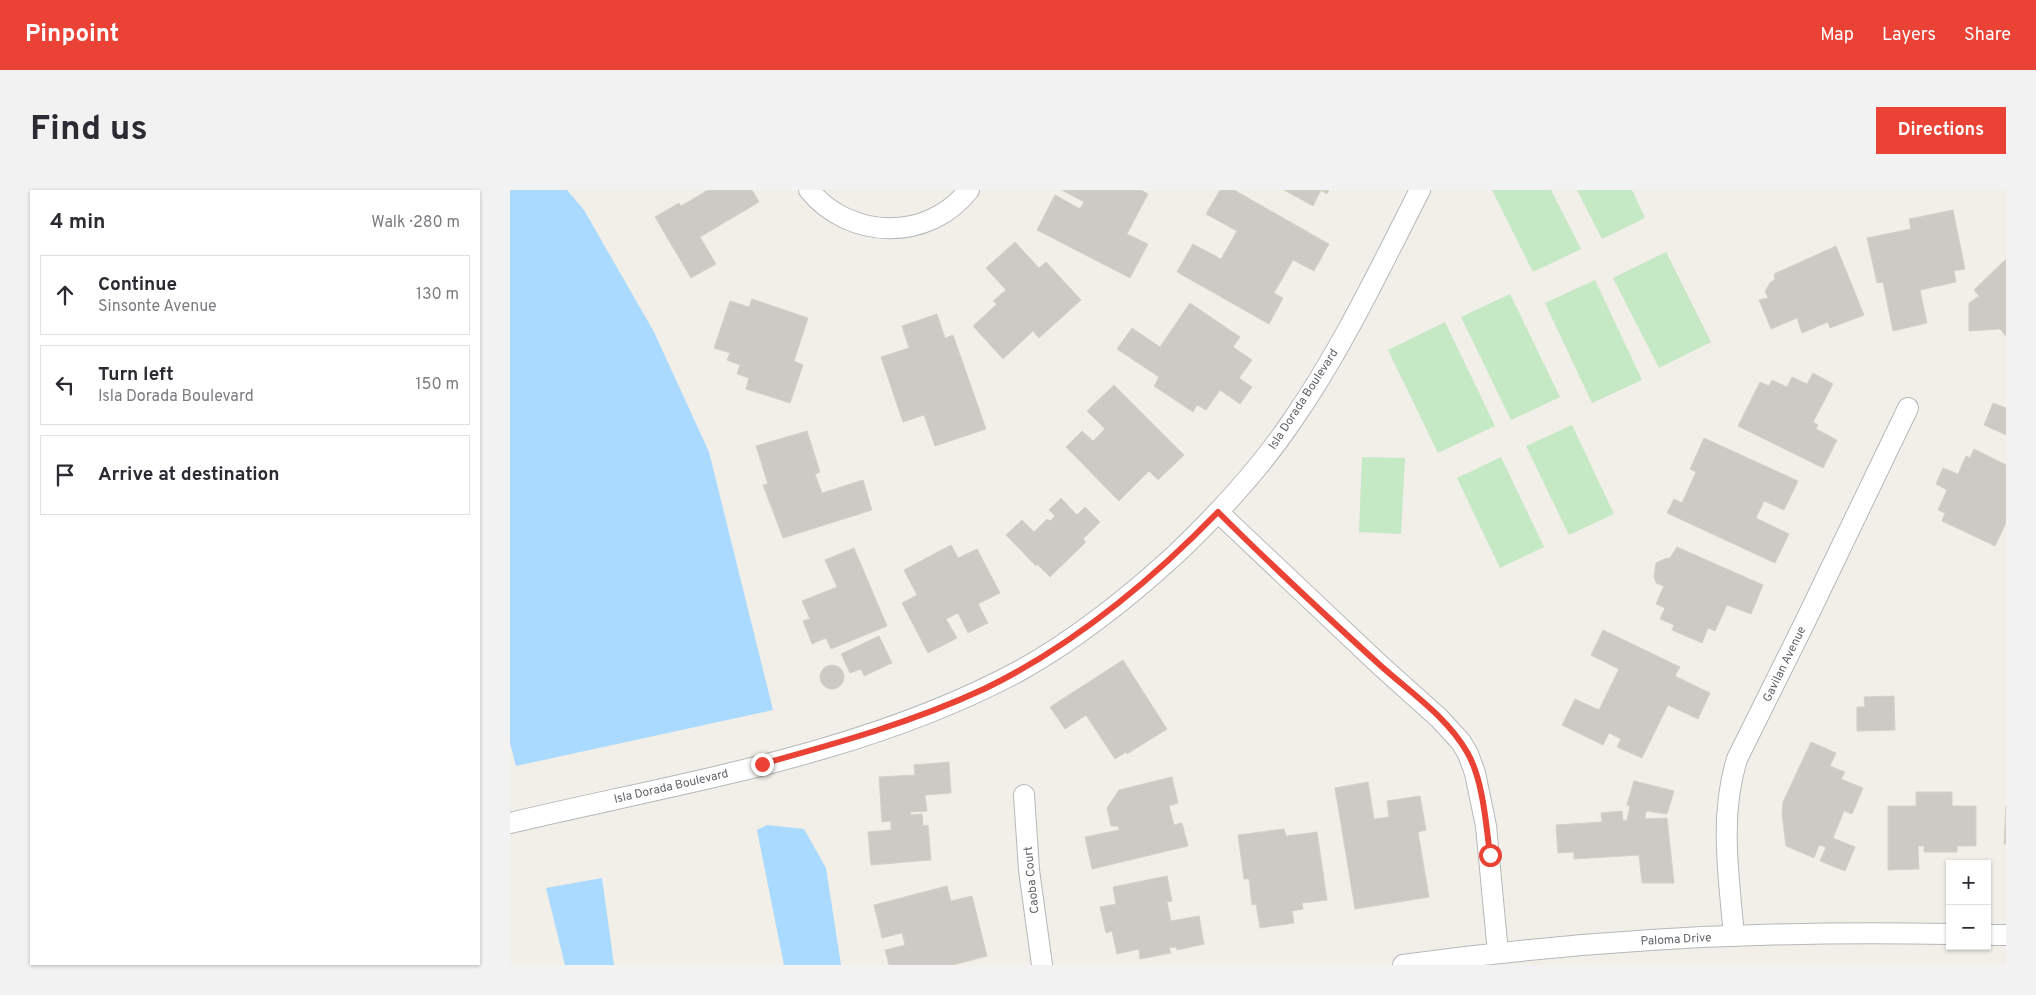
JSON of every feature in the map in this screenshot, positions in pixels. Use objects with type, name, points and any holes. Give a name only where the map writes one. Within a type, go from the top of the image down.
[{"type":"street","points":[[809,190],[825,207],[836,214],[865,226],[880,228],[910,227],[926,222],[940,216],[969,190]]},
{"type":"street","name":"Isla Dorada Boulevard","points":[[510,822],[735,771],[840,743],[880,730],[984,689],[1022,669],[1094,623],[1155,573],[1218,512],[1267,455],[1308,397],[1336,350],[1420,190]]},
{"type":"street","name":"Gavilan Avenue","points":[[1734,936],[1728,858],[1727,812],[1731,778],[1737,759],[1908,408]]},
{"type":"street","points":[[1218,512],[1439,718],[1461,742],[1475,773],[1486,826],[1498,953]]},
{"type":"street","name":"Caoba Court","points":[[1024,795],[1029,870],[1042,965]]},
{"type":"street","name":"Paloma Drive","points":[[1403,965],[1498,953],[1615,942],[1734,936],[1886,932],[1946,934]]},
{"type":"street","points":[[1991,935],[2006,935]]},
{"type":"green space","points":[[1492,190],[1551,190],[1581,249],[1533,272]]},
{"type":"green space","points":[[1577,190],[1632,190],[1645,218],[1602,239]]},
{"type":"green space","points":[[1666,252],[1711,342],[1659,368],[1613,278]]},
{"type":"green space","points":[[1595,280],[1642,380],[1592,403],[1545,303]]},
{"type":"green space","points":[[1510,294],[1560,397],[1511,420],[1461,317]]},
{"type":"green space","points":[[1445,322],[1495,426],[1438,453],[1388,350]]},
{"type":"green space","points":[[1572,425],[1614,514],[1569,535],[1526,446]]},
{"type":"green space","points":[[1362,457],[1405,458],[1401,534],[1359,532]]},
{"type":"green space","points":[[1501,457],[1544,547],[1500,568],[1457,478]]},
{"type":"water","points":[[510,190],[567,190],[584,210],[654,332],[709,452],[773,710],[516,766],[510,743]]},
{"type":"water","points":[[767,825],[804,829],[826,868],[841,965],[784,965],[757,830]]},
{"type":"water","points":[[602,878],[614,965],[565,965],[546,888]]},
{"type":"building","points":[[708,190],[752,190],[759,202],[700,237],[716,264],[691,278],[655,217],[679,203],[681,206]]},
{"type":"building","points":[[1062,190],[1141,190],[1148,194],[1127,234],[1148,244],[1130,278],[1037,230],[1055,195],[1080,209],[1084,202]]},
{"type":"building","points":[[1220,190],[1234,190],[1329,244],[1314,271],[1293,260],[1274,293],[1283,298],[1269,324],[1177,272],[1193,244],[1221,259],[1237,231],[1206,214]]},
{"type":"building","points":[[1284,190],[1321,190],[1313,206]]},
{"type":"building","points":[[1321,190],[1329,190],[1327,194]]},
{"type":"building","points":[[1953,210],[1965,269],[1954,271],[1956,282],[1920,290],[1927,323],[1893,331],[1883,282],[1877,283],[1867,238],[1911,229],[1909,219]]},
{"type":"building","points":[[1015,242],[1039,268],[1046,262],[1081,300],[1039,338],[1033,331],[1003,359],[973,326],[997,304],[993,301],[1006,290],[986,268]]},
{"type":"building","points":[[1836,246],[1864,315],[1830,328],[1828,322],[1802,333],[1797,318],[1771,329],[1759,300],[1768,298],[1765,291],[1775,279],[1774,274]]},
{"type":"building","points":[[2006,259],[2006,336],[2000,329],[1969,331],[1969,303],[1979,296],[1974,290]]},
{"type":"building","points":[[752,299],[808,318],[794,361],[803,365],[790,403],[746,389],[749,378],[737,374],[740,365],[727,360],[730,353],[714,348],[730,301],[749,307]]},
{"type":"building","points":[[1190,303],[1240,337],[1233,347],[1252,360],[1239,378],[1252,387],[1240,404],[1220,390],[1206,410],[1197,405],[1193,412],[1154,386],[1159,377],[1117,349],[1132,328],[1160,347]]},
{"type":"building","points":[[937,314],[945,338],[953,335],[986,429],[935,446],[924,415],[903,422],[881,357],[909,348],[902,326]]},
{"type":"building","points":[[1813,373],[1833,384],[1813,422],[1818,425],[1816,429],[1837,440],[1823,468],[1738,426],[1760,382],[1769,386],[1772,380],[1787,387],[1792,377],[1807,384]]},
{"type":"building","points":[[1114,385],[1184,455],[1158,480],[1149,471],[1119,501],[1066,447],[1082,431],[1093,441],[1105,429],[1087,411]]},
{"type":"building","points":[[1993,403],[2006,408],[2006,435],[1984,425]]},
{"type":"building","points":[[807,431],[820,472],[815,474],[822,493],[863,480],[872,510],[783,538],[763,485],[768,484],[756,446]]},
{"type":"building","points":[[1704,438],[1798,481],[1784,510],[1764,501],[1756,518],[1789,534],[1775,563],[1667,513],[1674,499],[1682,503],[1696,472],[1690,469]]},
{"type":"building","points":[[1974,449],[2006,465],[2006,523],[1995,546],[1942,521],[1945,513],[1938,510],[1947,490],[1936,484],[1943,468],[1958,474],[1966,456],[1970,458]]},
{"type":"building","points":[[1061,498],[1077,515],[1085,507],[1100,522],[1083,539],[1086,542],[1050,577],[1037,564],[1036,566],[1006,535],[1022,520],[1034,532],[1047,519],[1050,521],[1055,516],[1049,510]]},
{"type":"building","points":[[951,545],[958,558],[977,549],[1000,593],[978,604],[988,623],[968,633],[958,613],[946,619],[957,638],[928,653],[902,603],[917,595],[904,570]]},
{"type":"building","points":[[1677,547],[1763,585],[1751,614],[1727,605],[1715,631],[1708,628],[1702,643],[1672,630],[1674,625],[1660,619],[1665,608],[1656,604],[1664,586],[1656,583],[1654,576],[1656,563],[1670,558]]},
{"type":"building","points":[[854,548],[887,626],[831,649],[826,638],[812,644],[803,621],[810,619],[802,601],[837,587],[825,560]]},
{"type":"building","points":[[1603,630],[1680,667],[1675,676],[1710,693],[1698,719],[1668,705],[1642,758],[1617,747],[1621,739],[1609,733],[1603,745],[1562,725],[1575,699],[1599,710],[1619,669],[1591,655]]},
{"type":"building","points":[[879,636],[892,663],[864,676],[861,669],[850,673],[841,654]]},
{"type":"building","points":[[1123,660],[1167,729],[1127,754],[1126,752],[1115,759],[1086,715],[1065,729],[1050,707]]},
{"type":"building","points":[[832,665],[841,668],[844,677],[841,686],[832,689],[823,686],[820,677],[823,668]]},
{"type":"building","points":[[1894,696],[1895,730],[1857,731],[1857,707],[1865,707],[1864,697]]},
{"type":"building","points":[[1811,742],[1836,753],[1830,766],[1845,772],[1841,779],[1863,788],[1852,814],[1844,811],[1833,838],[1855,847],[1845,871],[1820,861],[1826,847],[1819,845],[1814,858],[1786,846],[1782,814],[1783,802]]},
{"type":"building","points":[[949,762],[951,793],[925,795],[927,811],[910,812],[911,815],[922,814],[923,826],[928,825],[931,860],[871,865],[868,832],[891,830],[891,821],[882,822],[879,777],[915,775],[914,765]]},
{"type":"building","points":[[1172,777],[1178,803],[1169,806],[1174,825],[1182,823],[1188,846],[1092,869],[1085,837],[1119,830],[1118,826],[1111,826],[1107,808],[1119,790]]},
{"type":"building","points":[[1634,781],[1674,791],[1667,814],[1646,811],[1645,819],[1667,818],[1674,883],[1642,883],[1639,855],[1574,859],[1574,852],[1558,853],[1556,825],[1602,822],[1601,813],[1622,811],[1623,821],[1627,820],[1630,806],[1627,805]]},
{"type":"building","points":[[1368,782],[1374,819],[1389,817],[1387,801],[1420,796],[1426,830],[1418,832],[1429,897],[1355,909],[1335,788]]},
{"type":"building","points":[[1916,792],[1952,792],[1952,806],[1976,806],[1976,846],[1957,846],[1957,852],[1924,852],[1924,846],[1918,846],[1919,869],[1888,870],[1888,806],[1916,806]]},
{"type":"building","points":[[2006,806],[2006,844],[2004,844]]},
{"type":"building","points":[[1284,829],[1286,836],[1317,832],[1327,900],[1302,903],[1303,909],[1292,911],[1294,923],[1260,928],[1256,904],[1252,905],[1249,879],[1244,879],[1238,835]]},
{"type":"building","points":[[1167,876],[1172,901],[1167,902],[1171,921],[1199,916],[1204,944],[1177,950],[1176,947],[1169,948],[1171,953],[1140,959],[1139,949],[1117,954],[1112,931],[1106,933],[1100,907],[1116,904],[1113,887]]},
{"type":"building","points":[[947,886],[951,901],[972,896],[987,956],[953,965],[889,965],[885,950],[905,945],[902,933],[882,938],[874,905]]},
{"type":"route","points":[[762,764],[880,730],[984,689],[1022,669],[1094,623],[1138,588],[1218,512],[1381,666],[1439,718],[1461,742],[1475,773],[1490,855]]}]
